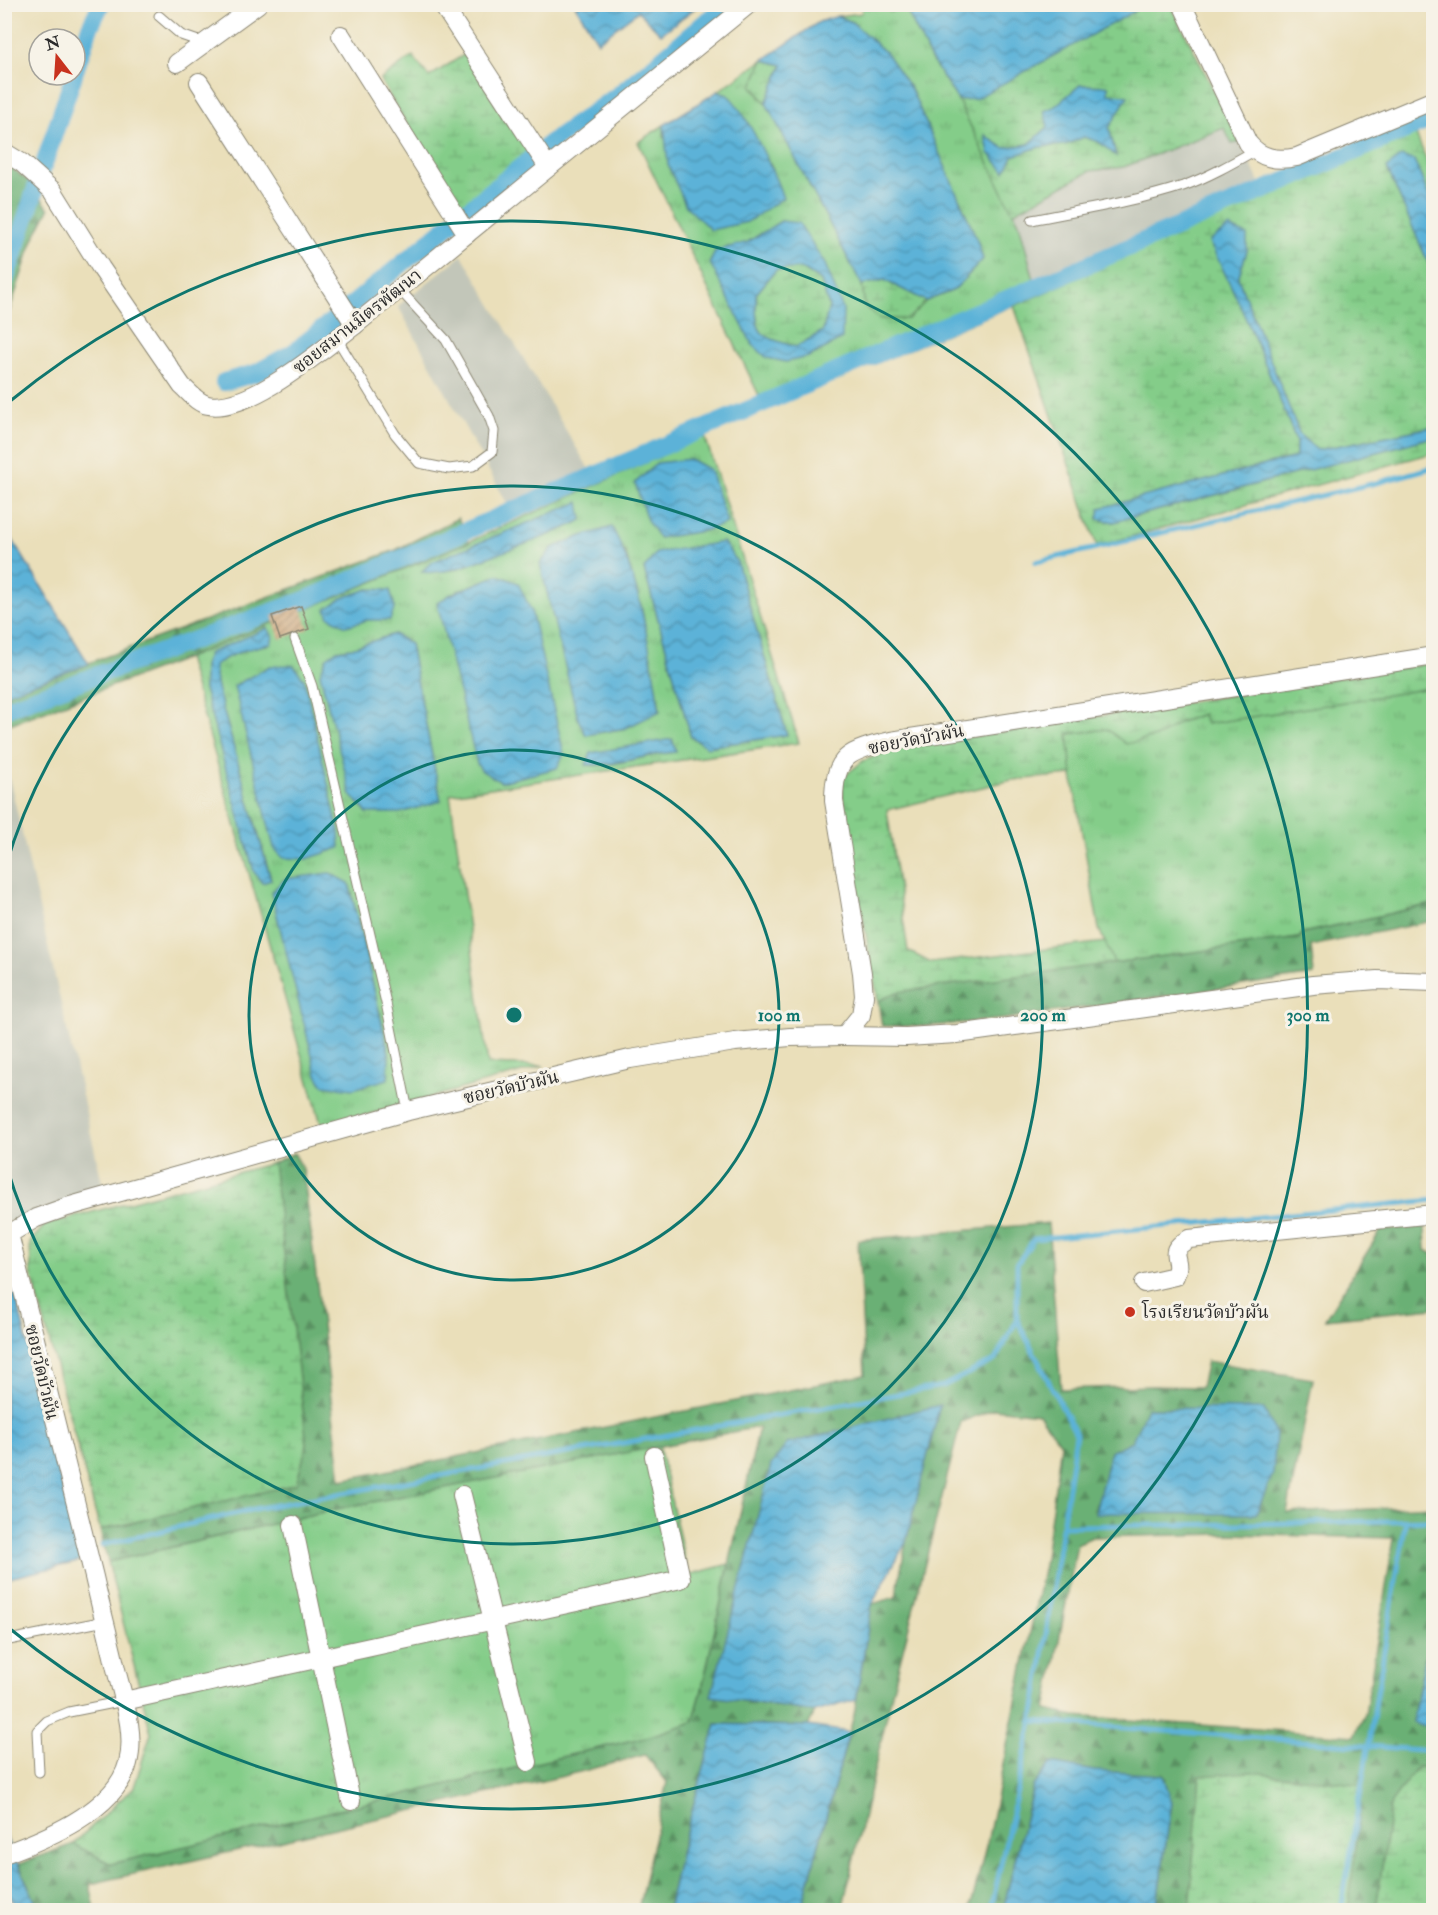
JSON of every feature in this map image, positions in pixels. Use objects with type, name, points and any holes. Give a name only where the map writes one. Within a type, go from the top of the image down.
[{"type":"street","points":[[177,63],[258,4]]},
{"type":"street","points":[[442,4],[548,167]]},
{"type":"street","name":"ซอยสมานมิตรพัฒนา","points":[[4,152],[22,162],[41,178],[57,197],[101,268],[182,386],[205,405],[218,406],[234,403],[264,390],[337,339],[749,4]]},
{"type":"street","points":[[1182,4],[1248,143],[1254,152],[1266,157],[1281,160],[1296,157],[1434,100]]},
{"type":"street","points":[[341,35],[467,234]]},
{"type":"street","points":[[200,82],[355,325]]},
{"type":"street","name":"ซอยวัดบัวผัน","points":[[4,1854],[54,1834],[101,1803],[116,1787],[128,1764],[131,1742],[105,1621],[7,1229],[67,1207],[408,1111],[630,1059],[735,1042],[790,1037],[844,1036],[861,1015],[864,996],[834,801],[834,781],[838,766],[849,755],[864,747],[891,741],[1434,656]]},
{"type":"street","points":[[844,1036],[906,1037],[957,1034],[1313,985],[1377,980],[1434,982]]},
{"type":"street","points":[[1144,1283],[1175,1276],[1177,1272],[1175,1250],[1178,1245],[1189,1239],[1434,1214]]},
{"type":"street","points":[[124,1701],[681,1579],[654,1456]]},
{"type":"street","points":[[462,1495],[528,1762]]},
{"type":"street","points":[[292,1525],[351,1801]]},
{"type":"lane","points":[[159,16],[181,35],[204,43]]},
{"type":"lane","points":[[1032,220],[1183,185],[1222,169],[1254,152]]},
{"type":"lane","points":[[337,339],[395,434],[419,463],[449,469],[473,466],[492,452],[494,431],[489,416],[446,340],[399,290]]},
{"type":"lane","points":[[295,639],[312,686],[408,1111]]},
{"type":"lane","points":[[4,1641],[105,1621]]},
{"type":"lane","points":[[39,1772],[37,1731],[47,1720],[69,1712],[124,1701]]},
{"type":"shaded area","points":[[1224,128],[1240,142],[1261,186],[1034,282],[1019,223],[1013,213],[1090,171],[1124,167]]},
{"type":"shaded area","points":[[462,255],[589,469],[508,505],[398,306]]},
{"type":"shaded area","points":[[4,755],[104,1191],[5,1223],[4,1223]]},
{"type":"green space","points":[[862,5],[883,5],[890,12],[899,8],[897,5],[904,5],[931,59],[958,100],[1019,223],[1038,295],[766,410],[638,142],[664,125],[664,137],[773,169],[726,94],[718,91],[763,60],[752,86],[766,103],[862,285],[865,306],[908,319],[926,301],[954,290],[983,259],[976,237],[911,89],[852,22],[838,16],[862,13]],"holes":[[[781,221],[752,344],[748,242]]]},
{"type":"green space","points":[[1133,5],[1171,5],[1240,142],[1232,144],[1224,128],[1124,167],[1090,171],[1013,213],[958,100],[975,98],[1134,11]],"holes":[[[1080,85],[1108,86],[1109,128],[1116,155],[1099,142],[1084,137],[1065,145],[1039,147],[1013,156],[986,136],[1004,148],[1029,144],[1048,127],[1054,108]]]},
{"type":"green space","points":[[465,54],[537,165],[471,219],[462,215],[380,80],[413,56],[429,77]]},
{"type":"green space","points":[[763,60],[783,65],[766,103],[752,86]]},
{"type":"green space","points":[[1414,129],[1433,177],[1433,206],[1414,160],[1387,168],[1433,274],[1433,427],[1317,450],[1300,435],[1238,278],[1247,251],[1209,242],[1276,390],[1296,440],[1296,457],[1101,508],[1098,519],[1114,522],[1433,437],[1433,453],[1097,546],[1014,306]]},
{"type":"green space","points":[[5,163],[31,183],[49,209],[32,242],[5,325]]},
{"type":"green space","points":[[801,268],[821,281],[829,307],[823,331],[796,347],[766,336],[761,331],[758,326],[756,294],[776,270]]},
{"type":"green space","points":[[884,280],[926,301],[908,319],[880,319],[865,306],[862,285]]},
{"type":"green space","points":[[705,436],[799,743],[450,794],[488,1064],[544,1066],[322,1127],[187,658],[469,542]],"holes":[[[723,542],[737,562],[787,735],[707,747],[691,737],[644,569]],[[625,551],[641,605],[660,710],[626,728],[586,735],[578,719]],[[487,558],[453,570],[422,572],[432,562]],[[497,575],[526,775],[501,782],[438,603],[451,594]],[[268,628],[271,644],[241,651],[214,664],[216,684],[271,879],[263,883],[254,872],[204,689],[204,666],[209,653]],[[394,634],[410,644],[441,801],[351,795],[342,752],[337,650],[352,648]],[[672,739],[675,752],[608,765],[586,765]],[[349,883],[389,1053],[387,1079]]]},
{"type":"green space","points":[[458,518],[469,542],[187,658],[5,726],[4,694],[396,550]]},
{"type":"green space","points":[[1433,663],[1433,687],[1206,724],[1203,714],[1180,722],[1159,736],[1126,744],[1107,729],[1068,734],[1072,775],[1012,780],[887,810],[908,951],[931,963],[1105,942],[1114,963],[897,992],[878,1001],[844,815],[842,778],[863,761],[895,749]]},
{"type":"green space","points":[[1433,687],[1433,904],[1303,933],[1299,938],[1114,963],[1099,929],[1072,776],[1068,734],[1107,729],[1159,736],[1180,722],[1203,714],[1206,724]]},
{"type":"green space","points":[[1433,904],[1433,921],[1311,946],[1314,975],[1003,1019],[929,1026],[882,1026],[878,1001],[897,992],[1299,938],[1303,933]]},
{"type":"green space","points":[[294,1153],[303,1169],[341,1480],[865,1375],[858,1240],[1048,1223],[1061,1389],[1201,1387],[1207,1361],[1313,1379],[1287,1513],[1433,1506],[1433,1622],[1412,1721],[1433,1729],[1433,1769],[1417,1767],[1391,1803],[1376,1910],[1348,1910],[1363,1785],[1200,1776],[1189,1910],[1156,1910],[1172,1802],[1094,1771],[1051,1763],[1033,1786],[1003,1910],[970,1910],[988,1838],[1044,1565],[1061,1444],[1039,1414],[994,1409],[961,1422],[893,1689],[842,1910],[801,1910],[854,1715],[872,1604],[896,1597],[906,1542],[939,1405],[712,1696],[815,1712],[808,1726],[716,1724],[681,1850],[668,1910],[638,1910],[667,1782],[645,1755],[564,1776],[90,1884],[95,1910],[39,1910],[19,1864],[73,1844],[111,1864],[650,1736],[693,1722],[759,1427],[336,1509],[108,1562],[100,1530],[296,1484],[307,1445],[273,1163]],"holes":[[[1132,1441],[1096,1513],[1110,1452]],[[1226,1534],[1394,1538],[1365,1714],[1354,1736],[1074,1716],[1046,1710],[1077,1544],[1092,1537]]]},
{"type":"green space","points":[[273,1163],[307,1445],[296,1484],[100,1530],[31,1272],[30,1242],[45,1225]]},
{"type":"green space","points":[[1425,1226],[1426,1250],[1433,1254],[1433,1308],[1325,1319],[1381,1230]]},
{"type":"green space","points":[[659,1446],[688,1575],[729,1564],[693,1722],[650,1736],[111,1864],[73,1844],[134,1787],[151,1733],[108,1562],[336,1509]]},
{"type":"green space","points":[[1417,1767],[1433,1769],[1433,1910],[1376,1910],[1391,1803]]},
{"type":"green space","points":[[1251,1772],[1363,1785],[1348,1910],[1189,1910],[1200,1776]]},
{"type":"water","points":[[1133,4],[1135,11],[975,99],[958,100],[931,59],[904,5]]},
{"type":"water","points":[[575,5],[699,5],[661,34],[638,11],[598,42]]},
{"type":"water","points":[[838,16],[852,22],[886,53],[911,89],[976,237],[983,259],[954,290],[926,301],[884,280],[862,285],[766,103],[783,65],[763,60],[819,22]]},
{"type":"water","points":[[1080,85],[1108,86],[1108,93],[1128,96],[1109,128],[1116,156],[1099,142],[1084,137],[1065,145],[1039,147],[1013,156],[1005,172],[989,153],[985,135],[1004,148],[1029,144],[1048,127],[1044,111],[1054,107]]},
{"type":"water","points":[[718,91],[723,92],[734,101],[742,112],[766,158],[783,198],[747,222],[711,230],[686,206],[668,165],[664,125]]},
{"type":"water","points":[[1401,156],[1414,160],[1433,206],[1433,274],[1387,168]]},
{"type":"water","points":[[781,221],[799,223],[825,264],[843,310],[842,339],[809,357],[786,362],[767,358],[752,344],[710,263],[715,251],[748,242]],"holes":[[[801,268],[821,281],[829,307],[823,331],[796,347],[766,336],[761,331],[758,326],[756,294],[776,270]]]},
{"type":"water","points":[[1229,227],[1247,235],[1247,251],[1238,278],[1300,435],[1317,450],[1433,427],[1433,437],[1114,522],[1098,519],[1100,508],[1296,457],[1296,440],[1276,390],[1209,242]]},
{"type":"water","points":[[690,459],[710,470],[727,523],[704,531],[659,538],[647,520],[635,483],[657,463]]},
{"type":"water","points":[[579,502],[582,520],[561,530],[459,568],[441,572],[421,572],[432,562]]},
{"type":"water","points":[[4,526],[89,664],[5,694],[4,694]]},
{"type":"water","points":[[612,527],[631,571],[637,593],[648,640],[660,711],[626,728],[586,735],[578,719],[540,564],[552,548]]},
{"type":"water","points":[[723,542],[737,562],[787,735],[707,747],[691,737],[644,569],[656,553]]},
{"type":"water","points":[[498,575],[518,583],[531,610],[564,754],[557,768],[501,782],[482,771],[477,764],[437,603],[451,594]]},
{"type":"water","points":[[368,589],[390,590],[395,607],[390,620],[368,620],[346,626],[329,617],[326,609],[342,598]]},
{"type":"water","points":[[268,628],[273,637],[271,644],[241,652],[214,665],[216,684],[271,880],[262,883],[254,872],[204,689],[204,666],[209,653]]},
{"type":"water","points":[[394,634],[410,644],[441,801],[400,813],[367,813],[351,795],[320,674],[327,657],[337,650],[352,648]]},
{"type":"water","points":[[293,665],[304,679],[339,832],[340,848],[307,859],[283,858],[274,848],[234,686],[270,666]]},
{"type":"water","points":[[672,739],[676,752],[609,764],[586,765],[591,753]]},
{"type":"water","points":[[330,873],[349,883],[389,1053],[388,1079],[353,1089],[323,1085],[317,1075],[271,892],[285,879]]},
{"type":"water","points":[[5,1248],[49,1437],[82,1561],[5,1579]]},
{"type":"water","points":[[940,1405],[906,1542],[872,1604],[856,1700],[815,1712],[711,1696],[771,1465],[787,1444]]},
{"type":"water","points":[[1147,1408],[1264,1409],[1276,1434],[1273,1474],[1256,1514],[1095,1513],[1110,1452],[1132,1441]]},
{"type":"water","points":[[1433,1622],[1433,1729],[1412,1722]]},
{"type":"water","points":[[716,1724],[808,1726],[849,1732],[801,1910],[668,1910],[681,1850]]},
{"type":"water","points":[[1051,1763],[1094,1771],[1163,1775],[1172,1802],[1156,1910],[1003,1910],[1033,1786]]},
{"type":"water","points":[[4,1833],[39,1910],[16,1910],[5,1884]]},
{"type":"building","points":[[301,606],[309,629],[280,639],[272,616]]},
{"type":"waterway","points":[[87,35],[101,4]]},
{"type":"waterway","points":[[224,382],[256,373],[294,352],[555,139],[622,92],[727,4]]},
{"type":"waterway","points":[[4,283],[70,87]]},
{"type":"waterway","points":[[4,709],[305,600],[1434,118]]},
{"type":"waterway","points":[[1036,562],[1380,482],[1434,467]]},
{"type":"waterway","points":[[991,1910],[1035,1708],[1076,1434],[1017,1320],[1017,1264],[1034,1239],[1434,1200]]},
{"type":"waterway","points":[[102,1545],[259,1508],[943,1386],[995,1360],[1017,1320]]},
{"type":"waterway","points":[[1341,1910],[1406,1520]]},
{"type":"waterway","points":[[1062,1526],[1434,1520]]},
{"type":"waterway","points":[[1032,1721],[1434,1751]]},
{"type":"place","name":"โรงเรียนวัดบัวผัน","points":[[1130,1312]]}]
